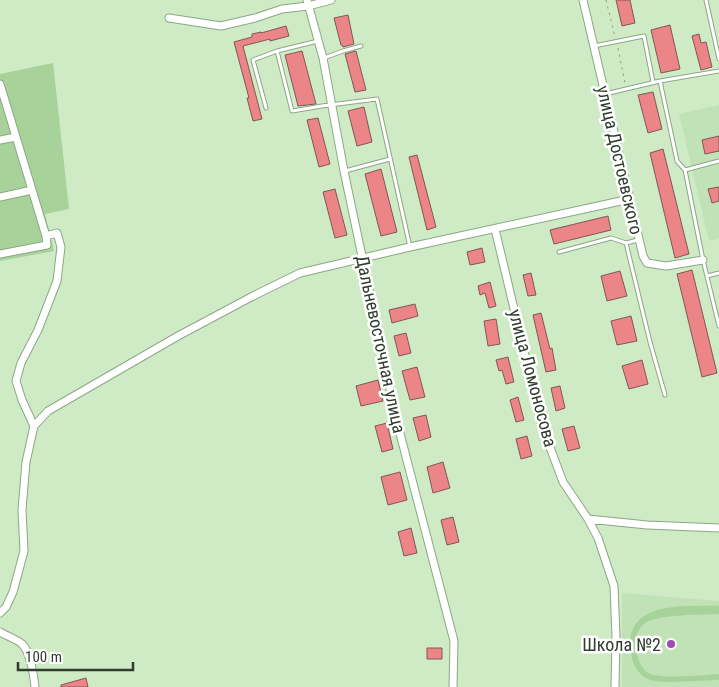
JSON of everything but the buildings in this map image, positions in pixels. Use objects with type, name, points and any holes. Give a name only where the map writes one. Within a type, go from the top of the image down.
[{"type":"street","points":[[169,18],[222,26],[282,9],[330,0]]},
{"type":"street","name":"улица Достоевского","points":[[582,0],[643,256],[647,264],[666,266],[703,260]]},
{"type":"street","name":"Дальневосточная улица","points":[[308,3],[323,58],[344,171],[397,422],[454,641],[453,687]]},
{"type":"street","points":[[0,84],[46,236],[47,245],[0,254]]},
{"type":"street","points":[[0,140],[16,137]]},
{"type":"street","points":[[0,197],[32,190]]},
{"type":"street","points":[[0,613],[6,607],[13,592],[24,551],[22,510],[26,462],[34,426],[48,410],[178,336],[300,273],[630,199]]},
{"type":"street","name":"улица Ломоносова","points":[[495,229],[542,426],[564,482],[598,538],[614,586],[615,687]]},
{"type":"street","points":[[34,426],[16,381],[21,362],[38,330],[57,281],[61,247],[56,233],[46,236]]},
{"type":"street","points":[[588,519],[647,525],[719,528]]},
{"type":"street","points":[[0,632],[23,645],[28,656],[35,687]]},
{"type":"lane","points":[[706,0],[719,59]]},
{"type":"lane","points":[[594,46],[644,36],[653,82]]},
{"type":"lane","points":[[266,108],[253,60],[318,41]]},
{"type":"lane","points":[[323,58],[343,50],[361,46]]},
{"type":"lane","points":[[277,52],[292,112],[332,104],[377,99],[410,247]]},
{"type":"lane","points":[[605,94],[653,82],[719,71]]},
{"type":"lane","points":[[660,81],[678,161],[685,170],[703,260],[719,326]]},
{"type":"lane","points":[[344,171],[390,159]]},
{"type":"lane","points":[[685,170],[719,161]]},
{"type":"lane","points":[[559,252],[611,238],[626,243],[639,240]]},
{"type":"lane","points":[[626,243],[665,395]]},
{"type":"lane","points":[[707,276],[719,273]]},
{"type":"shaded area","points":[[53,63],[69,209],[45,214],[54,251],[0,261],[0,74]]},
{"type":"shaded area","points":[[719,105],[719,239],[709,241],[679,114]]},
{"type":"shaded area","name":"Школа №2","points":[[622,593],[719,601],[719,687],[622,687]]},
{"type":"shaded area","points":[[719,606],[719,614],[672,616],[647,622],[641,626],[638,632],[636,645],[637,656],[647,672],[661,676],[719,674],[719,680],[658,682],[650,680],[639,673],[631,653],[631,636],[636,624],[646,615],[673,607]]},
{"type":"place","name":"Школа №2","points":[[671,644]]}]
